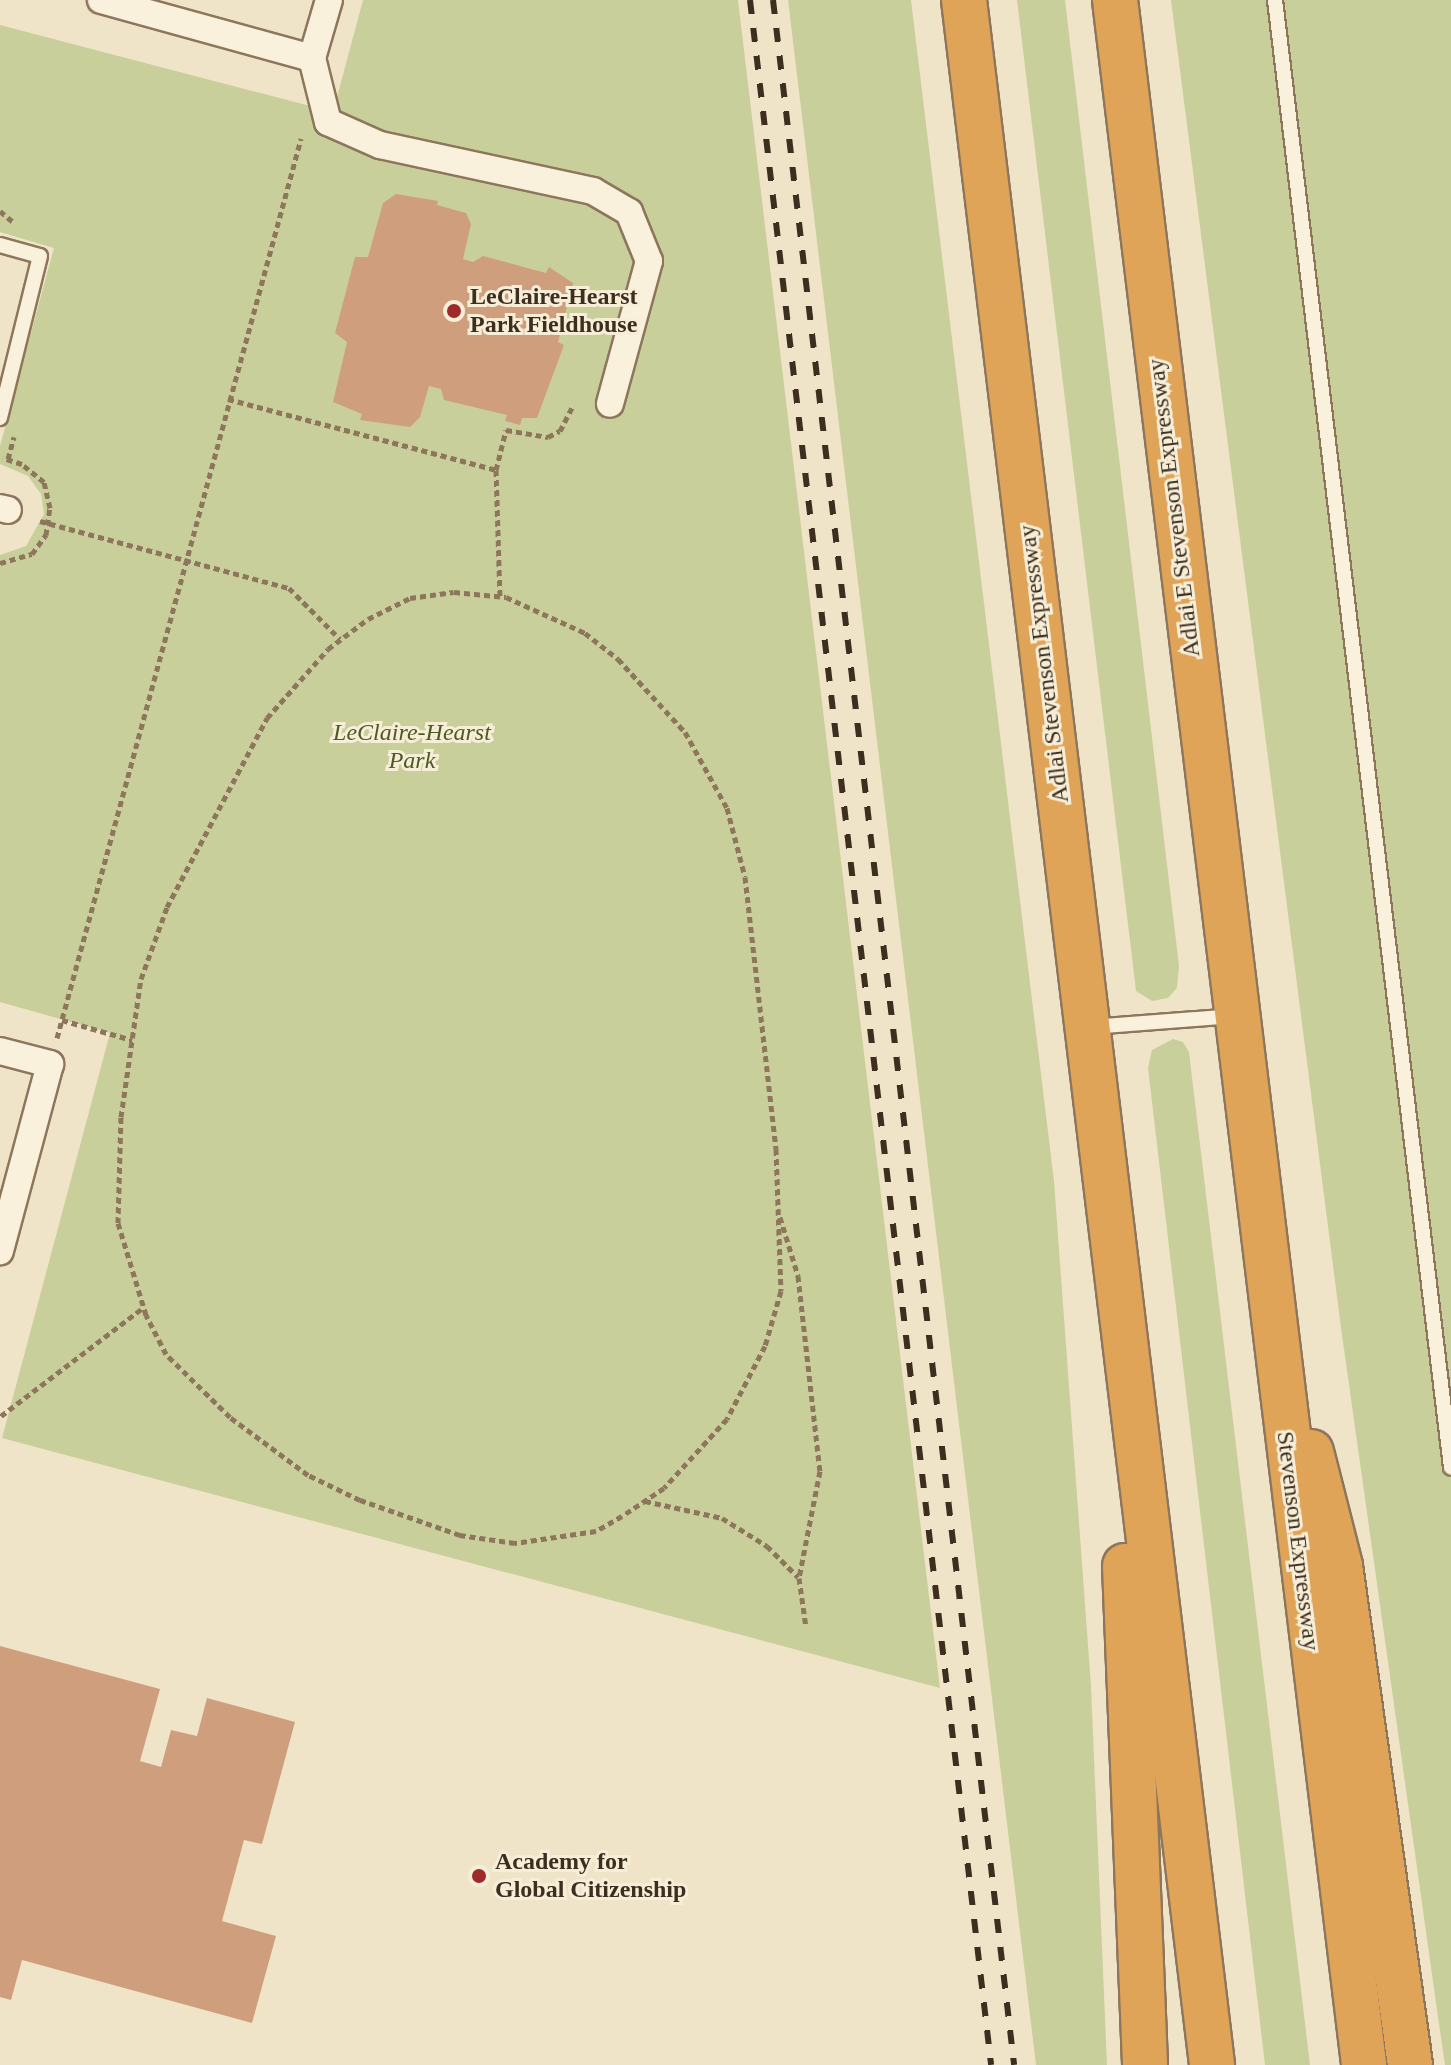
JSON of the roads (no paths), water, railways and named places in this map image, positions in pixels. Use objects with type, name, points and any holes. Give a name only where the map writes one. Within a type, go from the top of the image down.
[{"type":"highway","name":"Adlai Stevenson Expressway","points":[[964,0],[1120,1328]]},
{"type":"highway","name":"Adlai E Stevenson Expressway","points":[[1115,0],[1233,1016]]},
{"type":"highway","name":"Stevenson Expressway","points":[[1233,1016],[1364,2065]]},
{"type":"highway","points":[[1264,1268],[1340,1566],[1410,2065]]},
{"type":"highway","points":[[1120,1328],[1128,1701],[1145,2065]]},
{"type":"highway","points":[[1120,1328],[1212,2065]]},
{"type":"street","points":[[101,0],[312,58]]},
{"type":"street","points":[[329,0],[312,58],[328,122],[380,145],[593,191],[629,212],[649,261],[610,404]]},
{"type":"street","points":[[0,1051],[53,1053],[0,1251]]},
{"type":"lane","points":[[1275,0],[1451,1467]]},
{"type":"lane","points":[[0,245],[40,256],[0,418]]},
{"type":"lane","points":[[1087,1027],[1233,1016]]},
{"type":"railway","points":[[750,0],[991,2065]]},
{"type":"railway","points":[[773,0],[1014,2065]]},
{"type":"place","name":"LeClaire-Hearst Park Fieldhouse","points":[[454,311]]},
{"type":"place","name":"Academy for Global Citizenship","points":[[479,1876]]},
{"type":"park label","name":"LeClaire-Hearst Park","points":[[412,747]]}]
